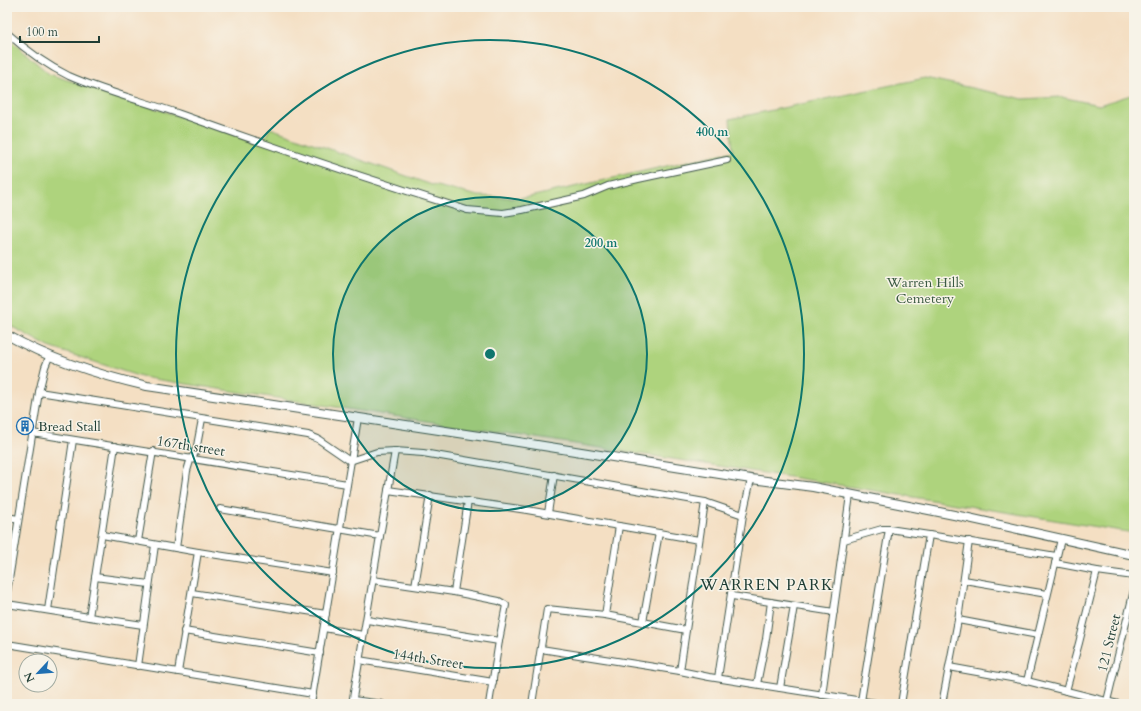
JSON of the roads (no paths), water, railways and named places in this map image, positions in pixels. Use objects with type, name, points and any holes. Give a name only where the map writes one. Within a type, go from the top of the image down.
[{"type":"street","points":[[7,33],[32,54],[69,76],[260,143],[467,210],[503,213],[522,210],[584,196],[608,186],[630,180],[727,160]]},
{"type":"street","points":[[7,335],[49,357],[88,371],[147,386],[751,479],[813,487],[964,517],[1134,555]]},
{"type":"street","points":[[7,592],[39,392],[49,357]]},
{"type":"street","points":[[39,392],[314,437],[329,445],[350,461]]},
{"type":"street","points":[[311,704],[358,418]]},
{"type":"street","points":[[176,548],[187,470],[198,446],[202,419]]},
{"type":"street","name":"167th street","points":[[32,433],[153,451],[347,484]]},
{"type":"street","points":[[48,610],[73,440]]},
{"type":"street","points":[[89,617],[115,446]]},
{"type":"street","points":[[138,541],[153,451]]},
{"type":"street","points":[[350,461],[377,452],[395,451],[423,453],[705,502],[743,515]]},
{"type":"street","points":[[382,704],[353,702],[395,451]]},
{"type":"street","points":[[548,513],[554,475]]},
{"type":"street","points":[[718,678],[732,596],[743,515],[751,479]]},
{"type":"street","points":[[388,490],[548,513],[699,540]]},
{"type":"street","points":[[415,586],[430,495]]},
{"type":"street","points":[[822,695],[850,495]]},
{"type":"street","points":[[454,592],[468,502]]},
{"type":"street","points":[[680,671],[705,502]]},
{"type":"street","points":[[220,509],[380,536]]},
{"type":"street","points":[[7,517],[18,519]]},
{"type":"street","points":[[605,615],[619,526]]},
{"type":"street","points":[[844,540],[873,531],[889,529],[969,542],[1056,560],[1097,571],[1134,576]]},
{"type":"street","points":[[861,701],[889,529]]},
{"type":"street","points":[[643,622],[660,533]]},
{"type":"street","points":[[102,535],[333,574]]},
{"type":"street","points":[[901,704],[929,535]]},
{"type":"street","points":[[1027,681],[1061,539]]},
{"type":"street","points":[[942,704],[958,620],[969,542]]},
{"type":"street","points":[[138,666],[155,545]]},
{"type":"street","points":[[178,672],[198,552]]},
{"type":"street","points":[[1066,691],[1097,571]]},
{"type":"street","points":[[95,577],[149,584]]},
{"type":"street","points":[[373,580],[454,592],[498,601],[506,605],[490,704]]},
{"type":"street","points":[[964,580],[1047,594]]},
{"type":"street","name":"121 Street","points":[[1107,701],[1131,612],[1134,590]]},
{"type":"street","points":[[192,593],[326,614]]},
{"type":"street","points":[[732,596],[834,612]]},
{"type":"street","points":[[757,684],[766,639],[771,602]]},
{"type":"street","points":[[7,604],[143,625]]},
{"type":"street","points":[[780,688],[794,606]]},
{"type":"street","points":[[532,704],[547,609],[605,615],[686,630]]},
{"type":"street","points":[[366,620],[499,641]]},
{"type":"street","points":[[958,620],[1038,635]]},
{"type":"street","points":[[324,628],[363,635]]},
{"type":"street","points":[[184,631],[320,653]]},
{"type":"street","points":[[7,644],[313,694]]},
{"type":"street","points":[[541,649],[882,704]]},
{"type":"street","name":"144th Street","points":[[359,660],[493,682]]},
{"type":"street","points":[[949,667],[1027,681],[1118,704]]},
{"type":"place","name":"Bread Stall","points":[[25,426]]},
{"type":"district","name":"WARREN PARK","points":[[767,585]]},
{"type":"park label","name":"Warren Hills Cemetery","points":[[925,290]]}]
